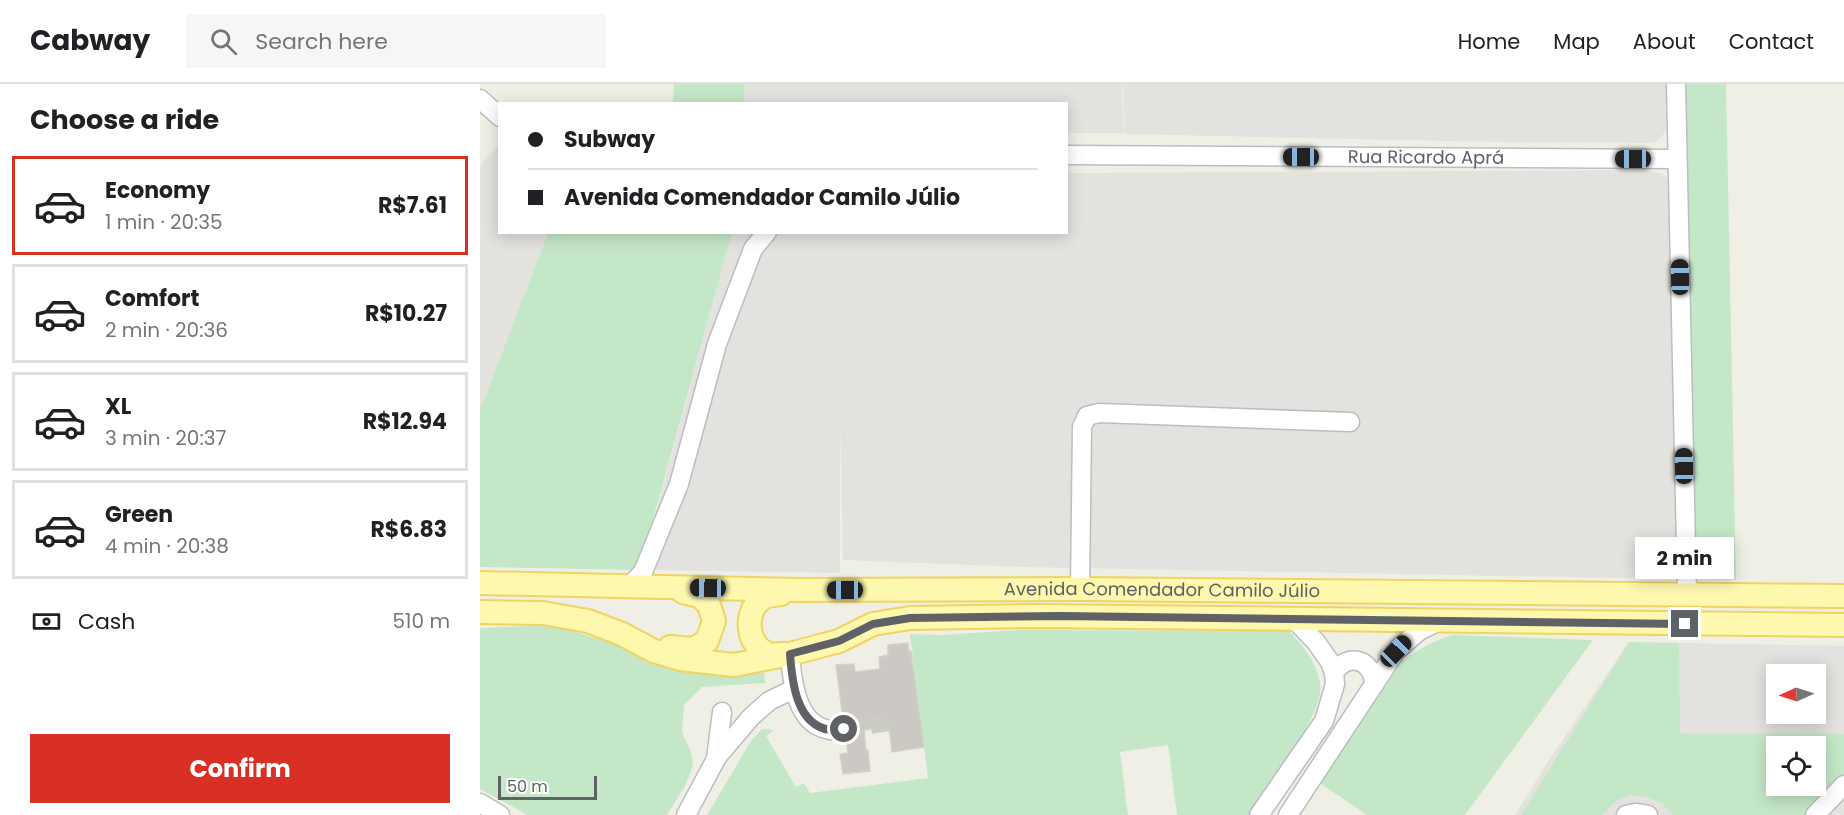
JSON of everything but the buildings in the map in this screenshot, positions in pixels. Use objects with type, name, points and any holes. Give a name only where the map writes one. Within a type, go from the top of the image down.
[{"type":"main road","name":"Avenida Comendador Camilo Júlio","points":[[480,583],[798,590],[1080,589],[1844,596]]},
{"type":"main road","points":[[622,634],[670,647],[693,649],[707,641],[714,621],[709,605],[700,596],[663,587]]},
{"type":"main road","points":[[790,654],[769,654],[758,648],[753,640],[749,623],[754,607],[763,598],[798,590]]},
{"type":"main road","name":"Avenida Comendador Camilo Júlio","points":[[480,612],[543,614],[588,621],[622,634],[654,651],[680,659],[734,665],[839,641],[873,624],[910,618],[1038,616],[1844,625]]},
{"type":"street","points":[[1676,84],[1687,594]]},
{"type":"street","points":[[480,99],[498,115]]},
{"type":"street","name":"Rua Ricardo Aprá","points":[[1068,155],[1677,159]]},
{"type":"street","points":[[628,587],[643,572],[679,484],[717,344],[753,249],[765,234]]},
{"type":"street","points":[[1080,589],[1082,427],[1087,416],[1099,413],[1350,422]]},
{"type":"street","points":[[1259,815],[1324,721],[1333,691],[1334,673],[1323,651],[1294,619]]},
{"type":"street","points":[[1288,815],[1396,651],[1419,631],[1438,621]]},
{"type":"street","points":[[790,654],[794,689],[799,705],[808,718],[830,730],[844,729]]},
{"type":"street","points":[[1334,673],[1342,664],[1352,660],[1360,661],[1374,676],[1374,685]]},
{"type":"street","points":[[686,815],[716,759],[751,717],[770,701],[794,689]]},
{"type":"street","points":[[716,759],[722,712]]},
{"type":"street","points":[[1815,815],[1844,785]]},
{"type":"street","points":[[480,803],[500,815]]},
{"type":"street","points":[[1626,815],[1635,813],[1648,815]]},
{"type":"shaded area","points":[[745,84],[1122,84],[1124,133],[1068,133],[1068,102],[744,102]]},
{"type":"shaded area","points":[[1123,84],[1667,84],[1668,119],[1666,132],[1654,143],[1125,134]]},
{"type":"shaded area","points":[[498,145],[498,234],[548,234],[480,410],[480,165]]},
{"type":"shaded area","points":[[1647,170],[1663,174],[1671,183],[1679,577],[1665,579],[1024,567],[843,560],[840,422],[840,573],[640,570],[732,234],[1068,234],[1068,173]]},
{"type":"shaded area","points":[[1629,642],[1844,646],[1844,815],[1515,815],[1547,763]]},
{"type":"green space","points":[[674,84],[745,84],[744,102],[673,102]]},
{"type":"green space","points":[[1682,84],[1726,84],[1736,580],[1696,579]]},
{"type":"green space","points":[[548,234],[732,234],[639,570],[480,567],[480,410]]},
{"type":"green space","points":[[560,627],[630,649],[734,674],[764,672],[765,683],[702,687],[684,705],[682,732],[691,752],[693,766],[685,786],[667,815],[528,815],[480,789],[480,628]]},
{"type":"green space","points":[[1019,630],[1289,631],[1304,648],[1315,667],[1320,682],[1319,696],[1305,731],[1248,815],[1177,815],[1168,745],[1120,752],[1128,815],[707,815],[751,741],[762,729],[774,730],[766,736],[796,787],[804,783],[810,793],[928,778],[910,634],[942,635]]},
{"type":"green space","points":[[1453,635],[1593,640],[1465,815],[1367,815],[1320,783],[1402,662],[1426,646]]},
{"type":"green space","points":[[1629,642],[1679,643],[1680,733],[1844,734],[1844,776],[1826,794],[1826,736],[1766,736],[1766,796],[1825,796],[1806,815],[1672,815],[1663,804],[1647,797],[1629,795],[1616,801],[1602,815],[1521,815]]},
{"type":"tunnel","points":[[844,729],[889,722]]},
{"type":"route","points":[[844,729],[830,730],[808,718],[799,705],[794,689],[790,654],[839,641],[873,624],[910,618],[1061,616],[1685,624]]}]
